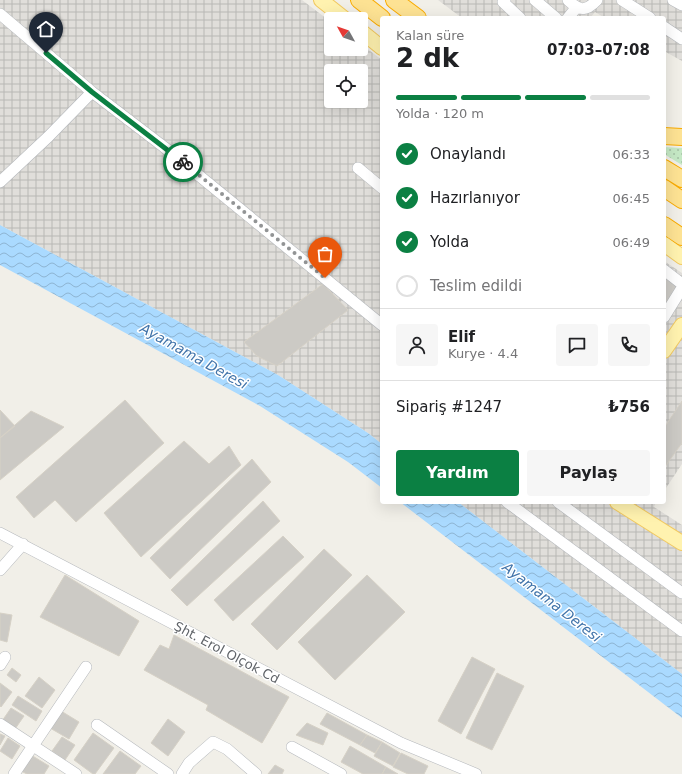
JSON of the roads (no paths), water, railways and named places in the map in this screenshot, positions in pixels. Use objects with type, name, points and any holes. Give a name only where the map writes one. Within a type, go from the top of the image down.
[{"type":"highway","points":[[359,0],[380,16]]},
{"type":"highway","points":[[394,0],[415,16]]},
{"type":"highway","points":[[666,136],[682,137]]},
{"type":"highway","points":[[666,169],[682,178]]},
{"type":"highway","points":[[666,189],[682,200]]},
{"type":"highway","points":[[666,215],[682,225]]},
{"type":"highway","points":[[666,227],[682,237]]},
{"type":"main road","points":[[321,0],[337,12]]},
{"type":"main road","points":[[368,37],[380,46]]},
{"type":"main road","points":[[666,245],[682,257]]},
{"type":"main road","points":[[666,348],[682,325]]},
{"type":"main road","points":[[620,504],[682,543]]},
{"type":"street","points":[[505,0],[503,2],[518,16]]},
{"type":"street","points":[[535,0],[554,16]]},
{"type":"street","points":[[569,16],[572,4],[582,9],[591,7],[597,0]]},
{"type":"street","points":[[622,0],[647,16]]},
{"type":"street","points":[[673,0],[682,6]]},
{"type":"street","points":[[0,14],[92,92],[164,147],[380,323]]},
{"type":"street","points":[[666,29],[682,39]]},
{"type":"street","points":[[0,182],[48,137],[92,92]]},
{"type":"street","points":[[358,168],[380,186]]},
{"type":"street","points":[[666,272],[682,284]]},
{"type":"street","points":[[666,314],[682,288]]},
{"type":"street","points":[[510,504],[682,631]]},
{"type":"street","points":[[561,504],[682,594]]},
{"type":"street","name":"Şht. Erol Olçok Cd","points":[[0,533],[401,743],[476,774]]},
{"type":"street","points":[[0,570],[23,544]]},
{"type":"street","points":[[14,774],[32,745],[86,667]]},
{"type":"street","points":[[0,724],[76,774]]},
{"type":"street","points":[[97,726],[168,774]]},
{"type":"street","points":[[182,774],[189,763],[213,742],[227,749],[256,774]]},
{"type":"street","points":[[292,747],[341,774]]},
{"type":"street","points":[[448,774],[456,766]]},
{"type":"water","name":"Ayamama Deresi","points":[[0,225],[278,375],[368,433],[380,442],[380,486],[348,462],[260,406],[0,265]]},
{"type":"water","name":"Ayamama Deresi","points":[[403,504],[461,504],[682,674],[682,718]]}]
